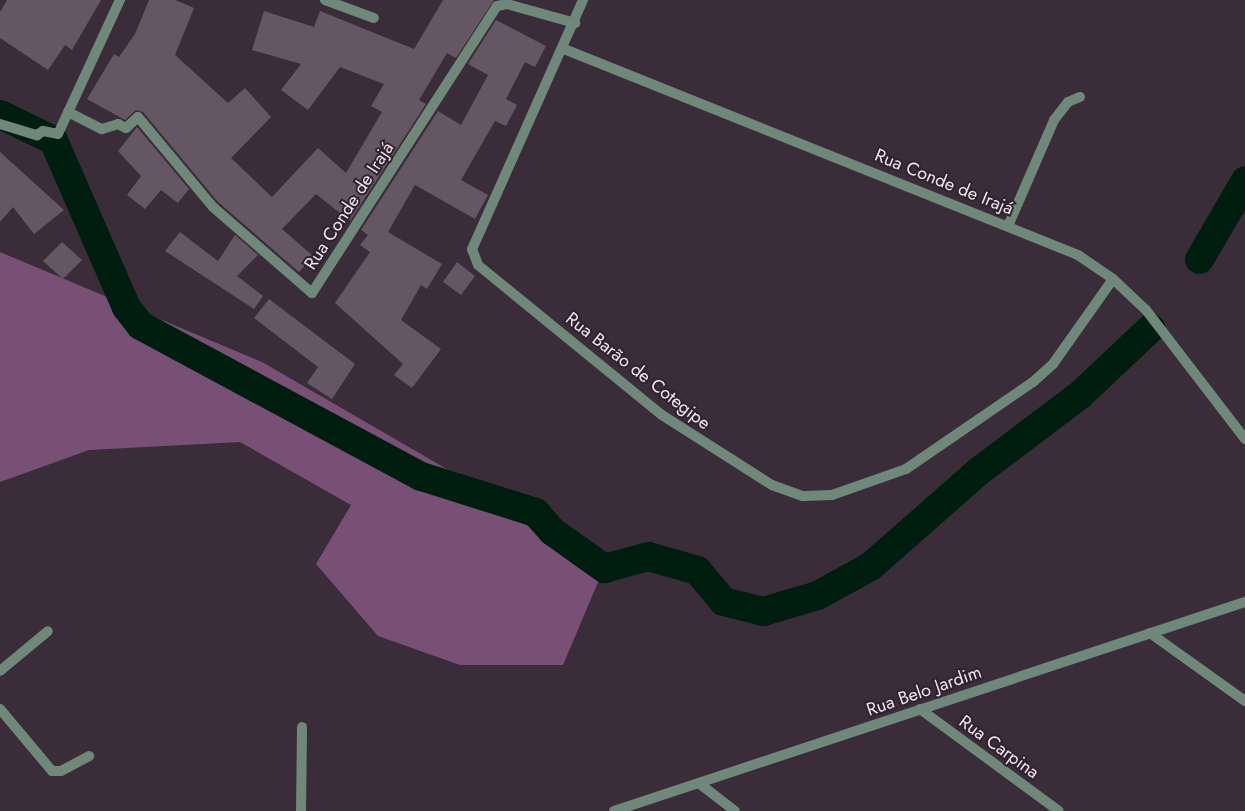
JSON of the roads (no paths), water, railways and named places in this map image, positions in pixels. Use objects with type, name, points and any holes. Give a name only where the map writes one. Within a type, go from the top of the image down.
[{"type":"street","points":[[0,124],[37,135],[43,131],[58,134],[108,34],[120,0]]},
{"type":"street","points":[[325,0],[374,18]]},
{"type":"street","name":"Rua Barão de Cotegipe","points":[[583,0],[564,49],[472,249],[478,264],[662,415],[772,485],[803,496],[832,495],[906,469],[1040,376],[1113,279]]},
{"type":"street","name":"Rua Conde de Irajá","points":[[68,112],[102,129],[118,124],[126,128],[138,118],[213,207],[312,293],[497,6],[507,4],[575,23]]},
{"type":"street","name":"Rua Conde de Irajá","points":[[564,49],[1078,255],[1113,279],[1146,310],[1178,347],[1245,439]]},
{"type":"street","points":[[1008,226],[1054,120],[1068,102],[1080,97]]},
{"type":"street","name":"Rua Belo Jardim","points":[[614,811],[1245,602]]},
{"type":"street","points":[[0,671],[48,631]]},
{"type":"street","points":[[1150,633],[1245,701]]},
{"type":"street","points":[[0,709],[52,771],[61,771],[89,756]]},
{"type":"street","name":"Rua Carpina","points":[[920,709],[1059,811]]},
{"type":"street","points":[[301,811],[302,727]]},
{"type":"street","points":[[700,784],[735,811]]},
{"type":"waterway","points":[[0,114],[53,140],[126,307],[140,325],[421,476],[535,512],[552,531],[604,568],[648,556],[697,570],[723,601],[763,611],[817,595],[870,566],[978,471],[1079,395],[1150,328]]},
{"type":"waterway","points":[[1199,259],[1245,180]]}]
